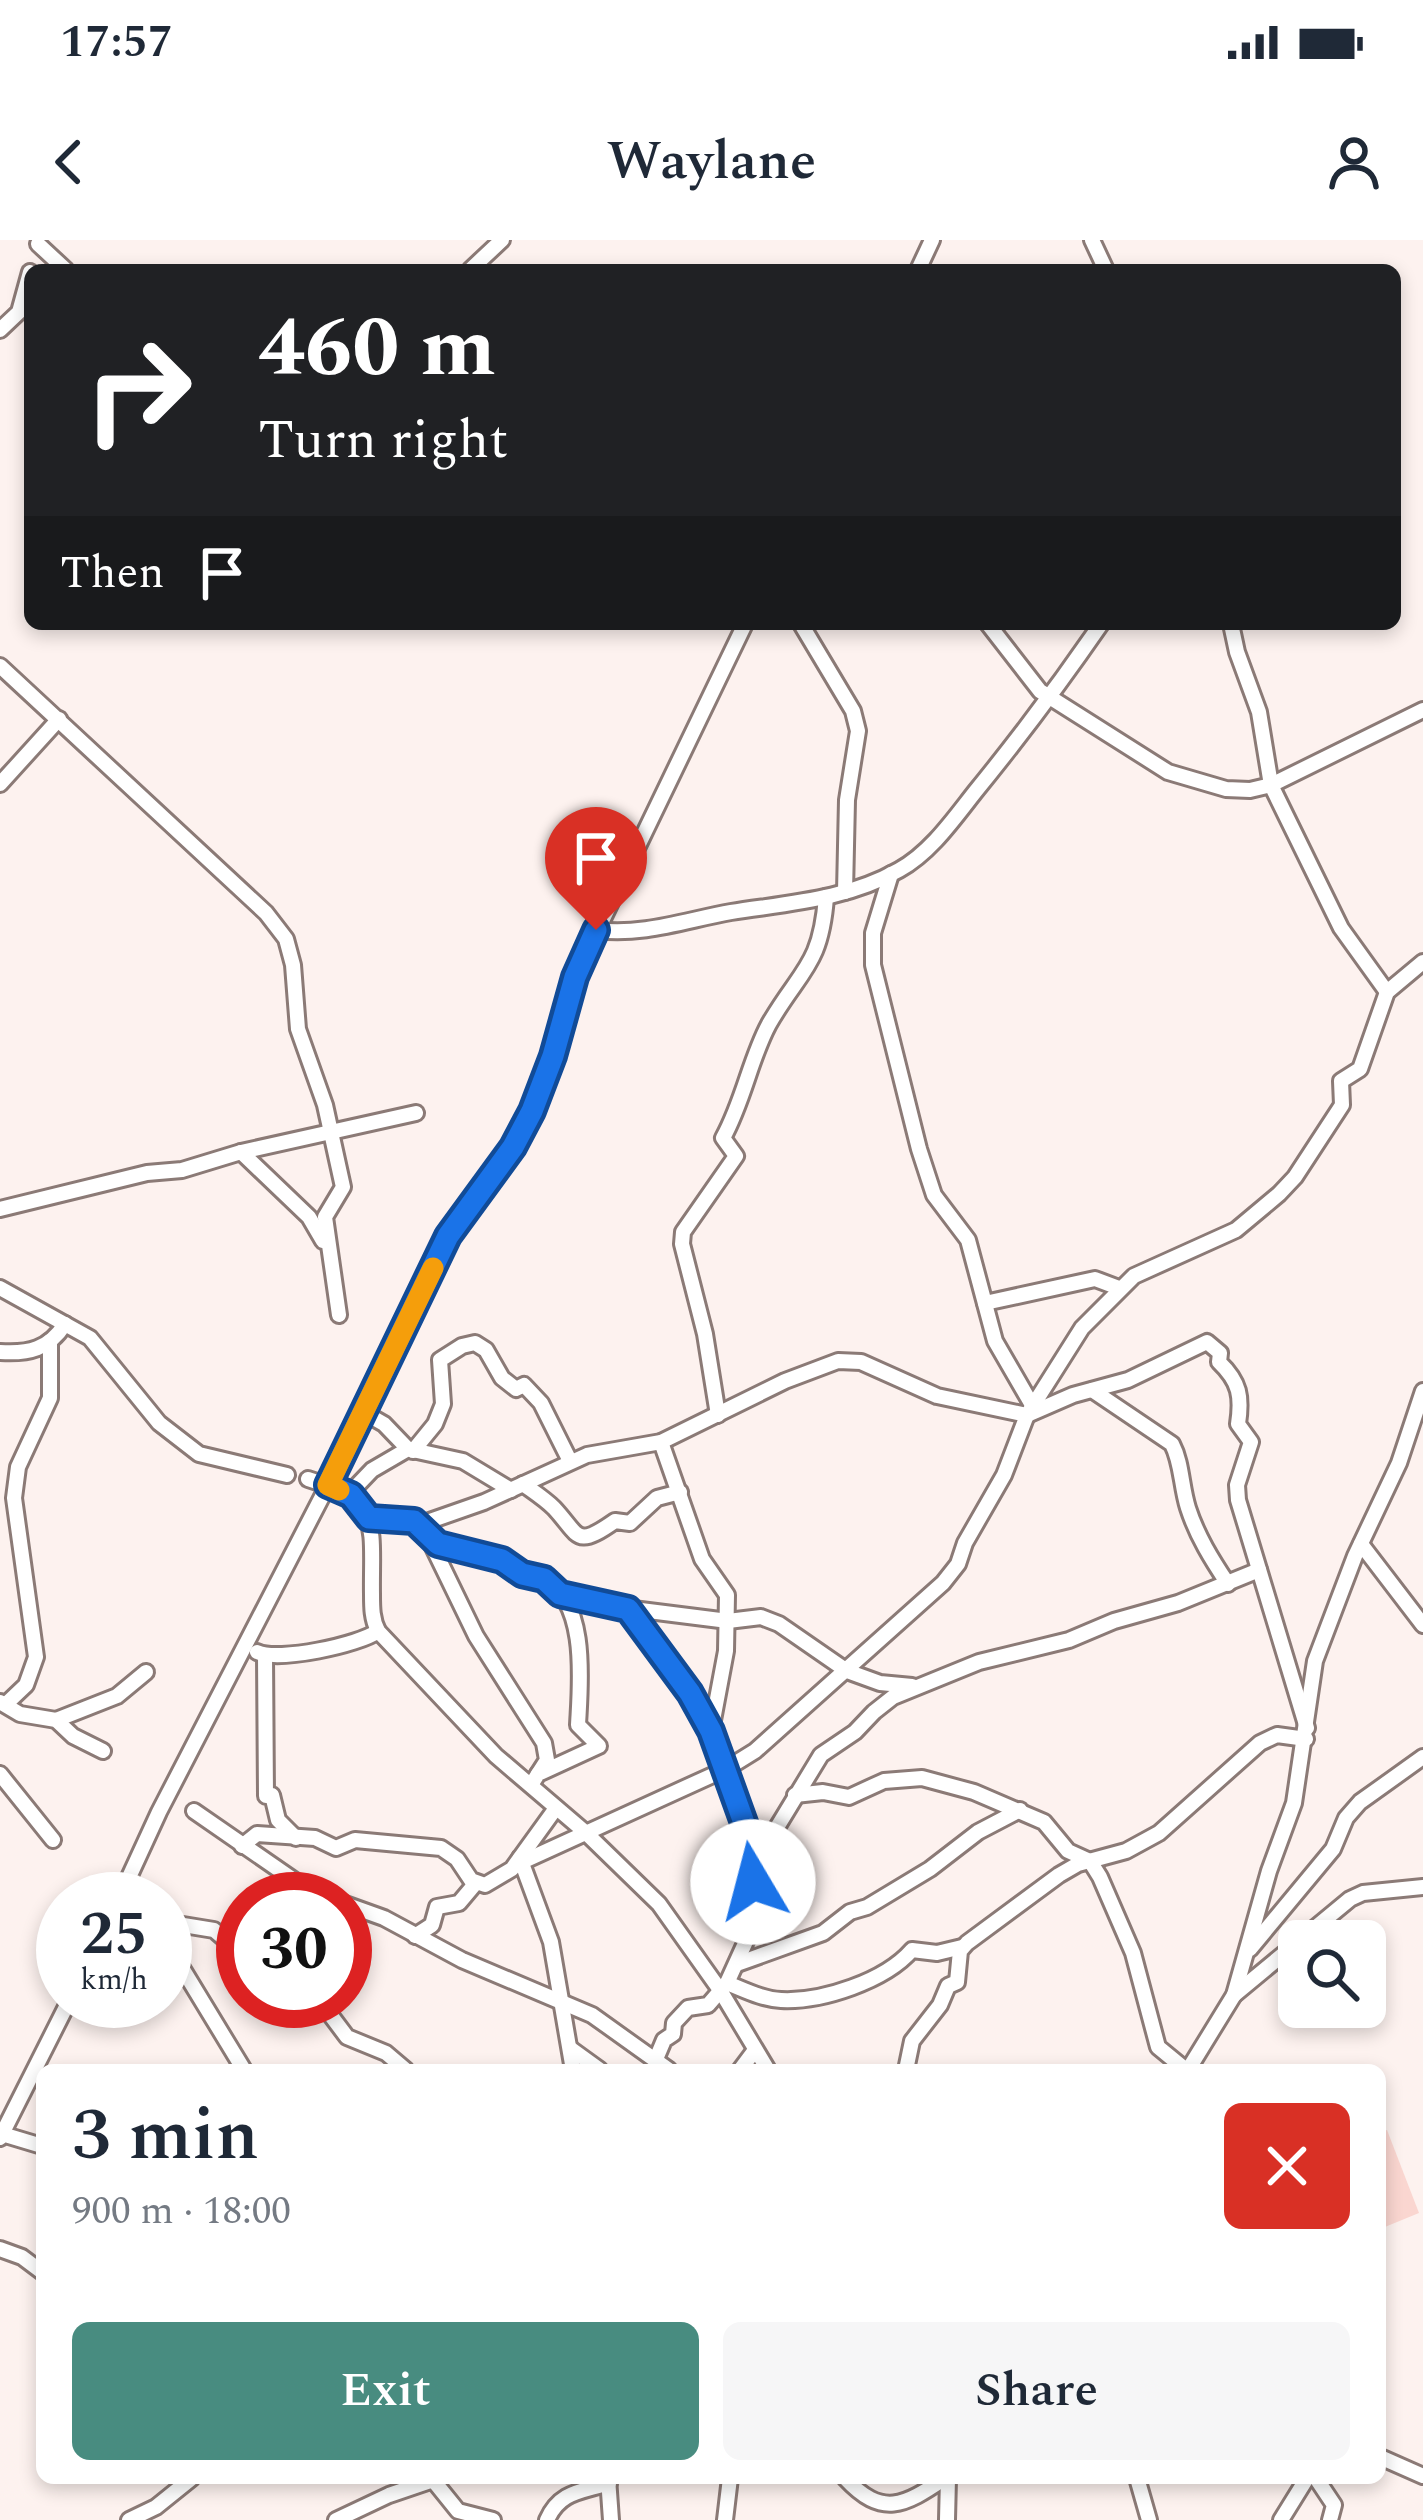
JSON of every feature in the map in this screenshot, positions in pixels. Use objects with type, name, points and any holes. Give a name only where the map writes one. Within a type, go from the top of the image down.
[{"type":"street","points":[[476,264],[502,240]]},
{"type":"street","points":[[39,242],[60,264]]},
{"type":"street","points":[[0,330],[19,312],[24,293]]},
{"type":"street","points":[[131,1872],[448,1236],[513,1147],[532,1111],[575,977],[742,630]]},
{"type":"street","points":[[806,630],[853,711],[858,731],[847,800],[845,892]]},
{"type":"street","points":[[992,630],[1027,678],[1050,698],[1168,772],[1226,789],[1271,785],[1423,710]]},
{"type":"street","points":[[596,930],[628,934],[826,897],[891,874],[934,841],[1050,698],[1097,630]]},
{"type":"street","points":[[1232,630],[1259,712],[1271,785],[1341,928],[1387,992]]},
{"type":"street","points":[[0,666],[266,913],[286,939],[298,1029],[325,1105],[343,1187],[325,1216],[339,1315]]},
{"type":"street","points":[[0,784],[59,719]]},
{"type":"street","points":[[891,874],[873,933],[875,978],[925,1172],[942,1209],[968,1240],[1004,1360],[1030,1410]]},
{"type":"street","points":[[718,1415],[705,1334],[682,1254],[683,1232],[736,1156],[723,1138],[741,1108],[769,1025],[813,962],[826,897]]},
{"type":"street","points":[[521,1860],[726,1769],[776,1733],[952,1575],[964,1543],[1004,1474],[1030,1410],[1082,1328],[1119,1288],[1157,1265],[1237,1230],[1295,1178],[1342,1105],[1341,1082],[1360,1069],[1387,992],[1423,962]]},
{"type":"street","points":[[0,1209],[416,1113]]},
{"type":"street","points":[[241,1152],[309,1217],[330,1257]]},
{"type":"street","points":[[985,1304],[1095,1280],[1119,1288]]},
{"type":"street","points":[[0,1288],[102,1348],[147,1410],[182,1442],[216,1460],[287,1475]]},
{"type":"street","points":[[0,1352],[31,1351],[50,1341],[65,1324]]},
{"type":"street","points":[[50,1341],[50,1398],[18,1467],[14,1498],[36,1657],[26,1684],[3,1703],[23,1715],[56,1720],[117,1696],[146,1672]]},
{"type":"street","points":[[369,1518],[421,1524],[570,1461],[661,1442],[816,1367],[850,1360],[938,1396],[1030,1410],[1128,1379],[1208,1342],[1220,1352],[1219,1362],[1242,1397],[1238,1424],[1251,1442],[1237,1485],[1238,1500],[1306,1733]]},
{"type":"street","points":[[349,1494],[365,1476],[410,1450],[435,1424],[443,1404],[440,1360],[475,1343],[486,1349],[502,1378],[516,1389],[524,1384],[537,1396],[570,1461]]},
{"type":"street","points":[[1092,1390],[1172,1444],[1197,1533],[1228,1584]]},
{"type":"street","points":[[1234,1995],[1294,1803],[1316,1661],[1361,1544],[1400,1463],[1423,1391]]},
{"type":"street","points":[[363,1412],[384,1424],[410,1450],[463,1460],[550,1504],[570,1532],[580,1537],[615,1521],[630,1523],[657,1498],[680,1492]]},
{"type":"street","points":[[661,1442],[702,1559],[723,1586],[728,1622],[711,1731]]},
{"type":"street","points":[[308,1479],[349,1494],[369,1518],[372,1612],[378,1631],[496,1756],[535,1780],[556,1808],[659,1904],[724,1987],[764,2064]]},
{"type":"street","points":[[421,1524],[476,1636],[544,1743],[547,1760],[535,1780]]},
{"type":"street","points":[[430,1540],[502,1560],[522,1574],[544,1579],[560,1594],[577,1630],[583,1697],[578,1725],[599,1746],[535,1780]]},
{"type":"street","points":[[1361,1544],[1423,1625]]},
{"type":"street","points":[[656,2059],[664,2040],[674,2034],[674,2023],[688,2008],[709,2005],[737,1964],[747,1939],[756,1862],[821,1755],[893,1697],[916,1687],[1000,1655],[1069,1640],[1178,1603],[1259,1570]]},
{"type":"street","points":[[560,1594],[628,1609],[728,1622],[761,1617],[779,1624],[847,1671],[880,1683],[916,1687]]},
{"type":"street","points":[[628,1609],[690,1693],[711,1731],[756,1862]]},
{"type":"street","points":[[245,1646],[265,1656],[353,1645],[378,1631]]},
{"type":"street","points":[[265,1656],[266,1796],[272,1795],[278,1820],[296,1838]]},
{"type":"street","points":[[56,1720],[73,1736],[103,1751]]},
{"type":"street","points":[[724,1987],[767,1998],[808,1997],[885,1971],[912,1950],[938,1953],[962,1947],[1059,1875],[1126,1851],[1159,1833],[1198,1803],[1260,1742],[1277,1735],[1306,1733]]},
{"type":"street","points":[[1243,1958],[1333,1849],[1346,1818],[1360,1802],[1423,1757]]},
{"type":"street","points":[[0,1774],[53,1840]]},
{"type":"street","points":[[795,1795],[823,1792],[849,1797],[884,1781],[922,1778],[965,1789],[1043,1822],[1068,1851],[1090,1861],[1132,1953],[1158,2048],[1179,2064]]},
{"type":"street","points":[[415,1936],[431,1925],[437,1907],[459,1903],[475,1884],[497,1880],[521,1860],[556,1808]]},
{"type":"street","points":[[737,1964],[816,1937],[850,1912],[867,1907],[930,1869],[977,1832],[1020,1810]]},
{"type":"street","points":[[194,1811],[282,1872]]},
{"type":"street","points":[[242,1846],[257,1834],[316,1838],[336,1848],[355,1840],[441,1848],[457,1858],[475,1884]]},
{"type":"street","points":[[521,1860],[551,1942],[572,2064]]},
{"type":"street","points":[[1191,2064],[1234,1995],[1350,1899],[1363,1892],[1423,1887]]},
{"type":"street","points":[[372,1914],[610,2026],[662,2064]]},
{"type":"street","points":[[907,2064],[912,2041],[940,2005],[948,1986],[957,1982],[962,1947]]},
{"type":"street","points":[[192,1984],[240,2064]]},
{"type":"street","points":[[37,2064],[55,2028]]},
{"type":"street","points":[[340,2028],[347,2037],[386,2053],[399,2064]]},
{"type":"street","points":[[571,2049],[592,2064]]},
{"type":"street","points":[[744,2064],[755,2050]]},
{"type":"street","points":[[36,2067],[1,2136],[36,2145]]},
{"type":"street","points":[[0,2249],[36,2268]]},
{"type":"street","points":[[1386,2460],[1423,2476]]},
{"type":"street","points":[[129,2520],[156,2507],[185,2484]]},
{"type":"street","points":[[336,2520],[421,2484]]},
{"type":"street","points":[[439,2484],[461,2516],[493,2520]]},
{"type":"street","points":[[547,2520],[553,2505],[563,2497],[600,2484]]},
{"type":"street","points":[[609,2484],[611,2520]]},
{"type":"street","points":[[724,2520],[729,2484]]},
{"type":"street","points":[[852,2484],[872,2502],[886,2506],[936,2484]]},
{"type":"street","points":[[946,2484],[947,2520]]},
{"type":"street","points":[[1139,2484],[1149,2520]]},
{"type":"street","points":[[1282,2520],[1303,2484]]},
{"type":"street","points":[[1320,2484],[1334,2505],[1330,2520]]},
{"type":"shaded area","points":[[1386,2130],[1419,2213],[1386,2227]]},
{"type":"slow traffic","points":[[339,1490],[328,1485],[433,1268]]},
{"type":"route","points":[[596,930],[575,977],[532,1111],[513,1147],[448,1236],[328,1485],[351,1495],[369,1518],[414,1521],[438,1544],[502,1560],[522,1574],[544,1579],[560,1594],[628,1609],[690,1693],[711,1731],[752,1845],[753,1882]]}]
